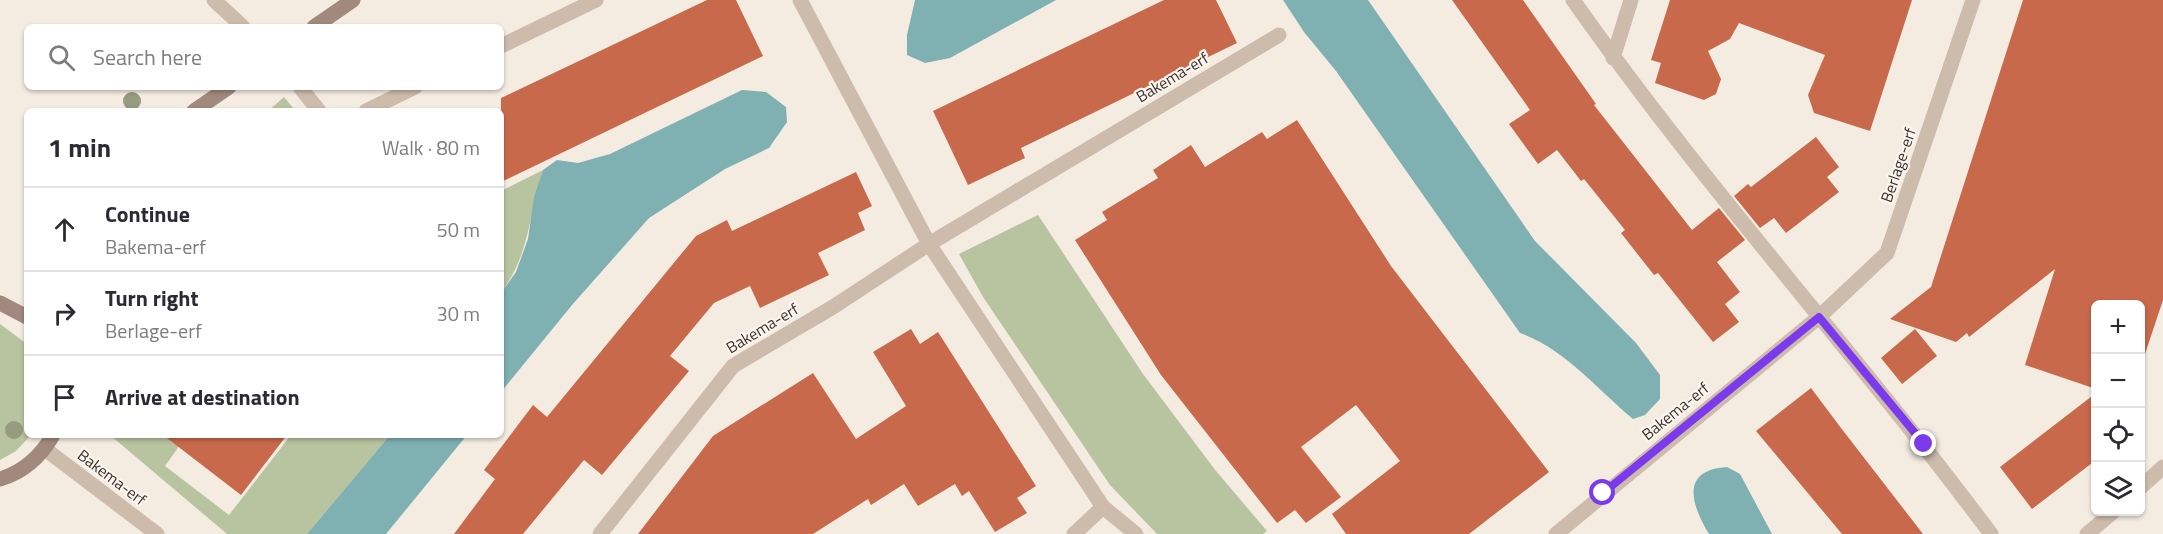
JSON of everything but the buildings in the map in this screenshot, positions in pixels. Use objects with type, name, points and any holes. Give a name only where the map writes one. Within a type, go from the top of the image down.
[{"type":"street","points":[[214,0],[240,24]]},
{"type":"street","points":[[318,24],[353,0]]},
{"type":"street","points":[[504,45],[596,0]]},
{"type":"street","points":[[800,0],[929,244],[1103,507],[1136,534]]},
{"type":"street","points":[[1573,0],[1613,58],[1819,317],[1924,444],[1991,534]]},
{"type":"street","points":[[1613,58],[1631,0]]},
{"type":"street","name":"Berlage-erf","points":[[1819,317],[1887,253],[1973,0]]},
{"type":"street","name":"Bakema-erf","points":[[600,534],[733,366],[833,307],[929,244],[1279,34]]},
{"type":"street","points":[[198,108],[224,90]]},
{"type":"street","points":[[302,90],[317,108]]},
{"type":"street","points":[[372,108],[409,90]]},
{"type":"street","points":[[0,303],[24,315]]},
{"type":"street","name":"Bakema-erf","points":[[1556,534],[1819,317]]},
{"type":"street","points":[[0,479],[26,466],[45,449],[51,438]]},
{"type":"street","name":"Bakema-erf","points":[[45,449],[157,534]]},
{"type":"street","points":[[2145,483],[2163,467]]},
{"type":"street","points":[[1074,534],[1103,507]]},
{"type":"street","points":[[2087,534],[2108,516]]},
{"type":"green space","points":[[284,97],[293,108],[271,108]]},
{"type":"green space","points":[[543,170],[524,248],[504,288],[504,190]]},
{"type":"green space","points":[[1038,215],[1143,374],[1216,471],[1267,531],[1263,534],[1157,534],[1110,485],[983,297],[959,254]]},
{"type":"green space","points":[[0,324],[24,342],[24,438],[28,438],[16,451],[0,460]]},
{"type":"green space","points":[[114,438],[185,438],[165,466],[229,515],[289,438],[387,438],[307,534],[227,534]]},
{"type":"water","points":[[915,0],[1056,0],[950,58],[925,63],[907,55],[907,35]]},
{"type":"water","points":[[1283,0],[1368,0],[1535,241],[1636,343],[1660,375],[1660,399],[1645,415],[1633,419],[1566,359],[1552,349],[1520,333],[1336,71],[1304,32]]},
{"type":"water","points":[[742,90],[766,92],[786,107],[787,122],[769,148],[725,169],[649,218],[572,305],[504,388],[504,289],[516,272],[528,239],[534,197],[543,170],[557,160],[578,163],[610,154]]},
{"type":"water","points":[[387,438],[465,438],[386,534],[307,534]]},
{"type":"water","points":[[1727,467],[1740,474],[1772,534],[1709,534],[1695,501],[1696,482],[1702,475],[1712,470]]},
{"type":"route","points":[[1603,493],[1819,317],[1924,444]]}]
